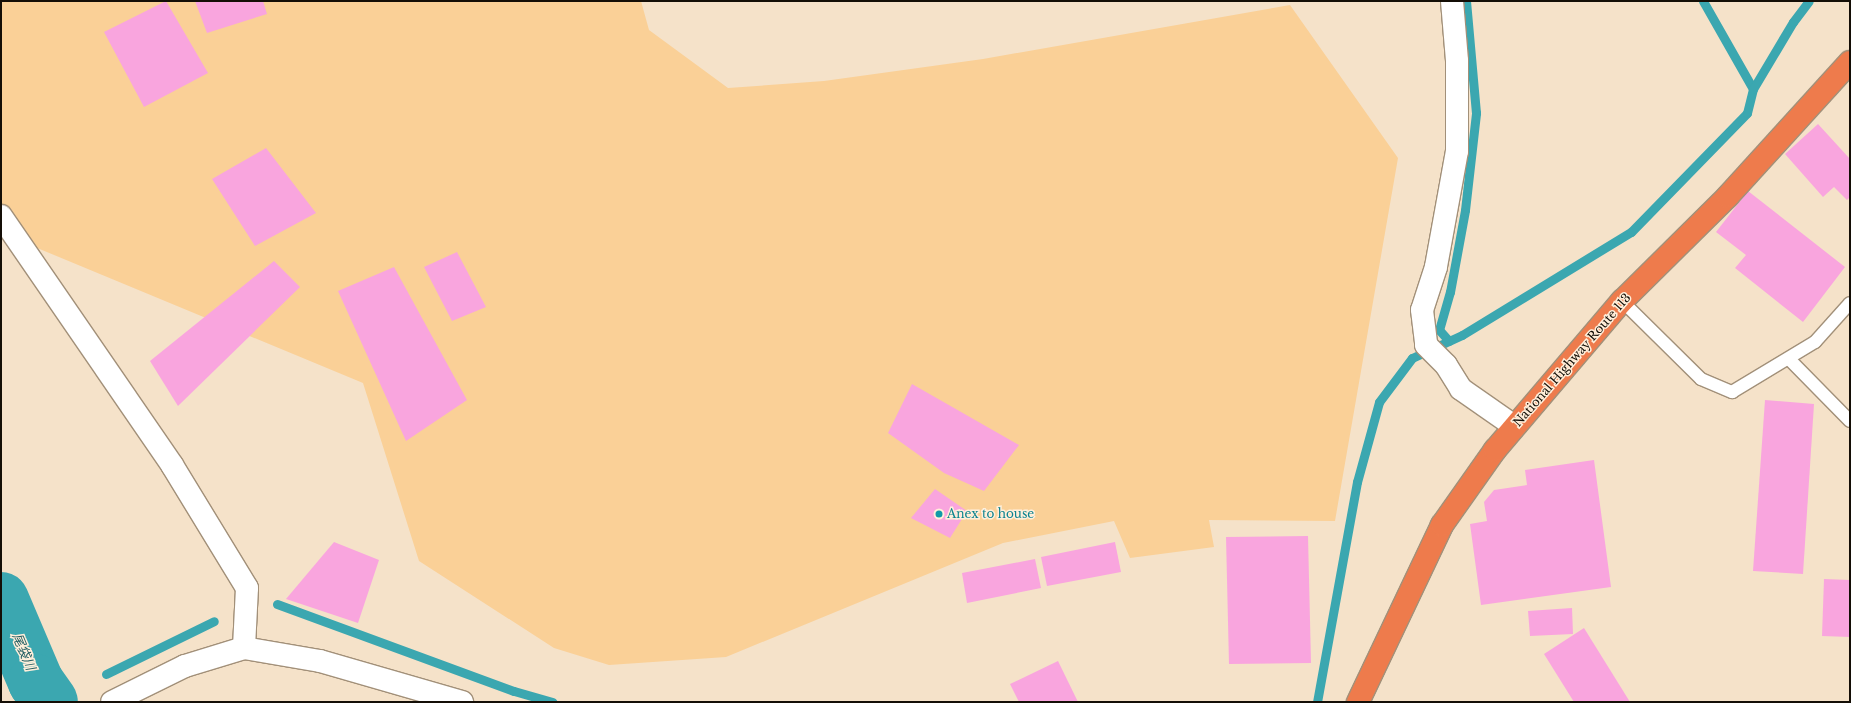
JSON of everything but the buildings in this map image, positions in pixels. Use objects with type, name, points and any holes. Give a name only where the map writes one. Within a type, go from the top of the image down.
[{"type":"highway","name":"National Highway Route 113","points":[[1358,702],[1442,525],[1470,483],[1514,426],[1622,301],[1728,196],[1850,62]]},
{"type":"street","points":[[1452,1],[1457,61],[1457,151],[1436,267],[1422,310],[1426,345],[1446,365],[1461,389],[1514,426]]},
{"type":"street","points":[[1,216],[172,465],[247,588],[244,648]]},
{"type":"street","points":[[112,702],[185,666],[244,648],[320,661],[462,702]]},
{"type":"lane","points":[[1622,301],[1701,379],[1732,392],[1816,342],[1850,303]]},
{"type":"lane","points":[[1789,359],[1850,422]]},
{"type":"shaded area","points":[[1,1],[641,1],[649,30],[728,88],[824,81],[983,59],[1290,5],[1398,158],[1335,521],[1209,520],[1214,547],[1130,558],[1114,521],[1003,543],[726,657],[609,665],[554,648],[419,561],[363,383],[1,233]]},
{"type":"waterway","points":[[1449,341],[1439,330],[1450,292],[1465,210],[1476,113],[1466,1]]},
{"type":"waterway","points":[[1703,1],[1753,89]]},
{"type":"waterway","points":[[1317,702],[1357,482],[1379,402],[1412,358],[1462,335],[1631,232],[1747,113],[1753,89],[1793,22],[1809,1]]},
{"type":"waterway","name":"尾袋川","points":[[1,600],[36,682],[50,702]]},
{"type":"waterway","points":[[277,604],[514,691],[552,702]]},
{"type":"waterway","points":[[106,674],[214,621]]},
{"type":"waterway","points":[[61,702],[69,697]]},
{"type":"place","name":"Anex to house","points":[[939,514]]}]
